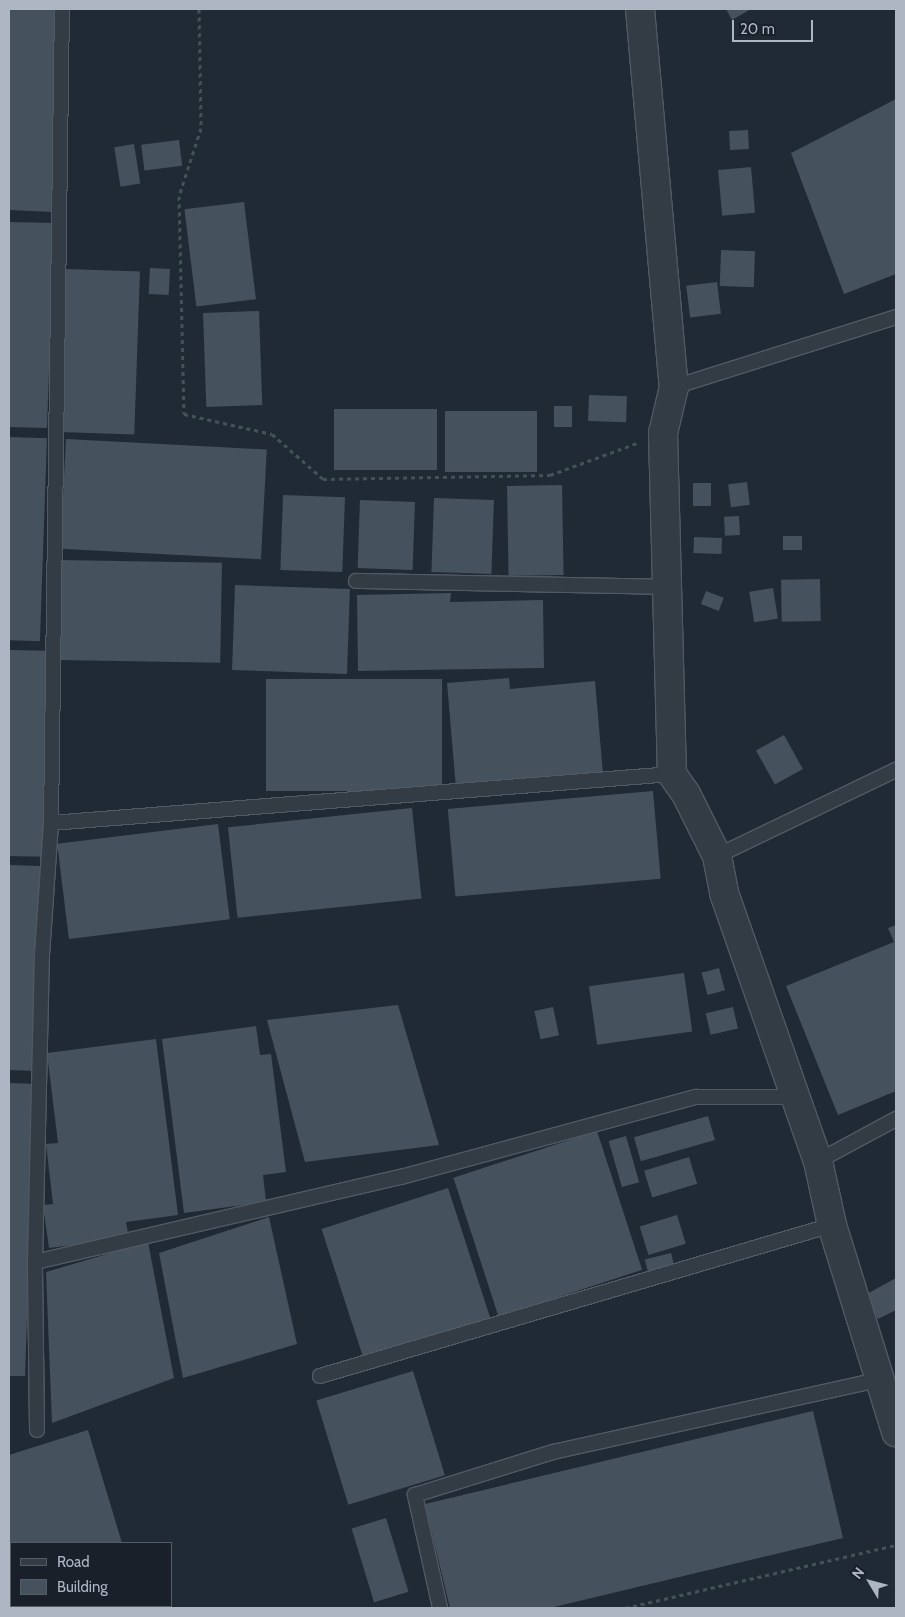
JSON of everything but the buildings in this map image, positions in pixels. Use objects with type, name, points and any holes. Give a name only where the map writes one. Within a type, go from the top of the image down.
[{"type":"street","points":[[640,9],[674,387],[663,433],[672,774],[686,794],[717,856],[724,893],[818,1161],[832,1225],[878,1380],[896,1432]]},
{"type":"lane","points":[[36,1430],[35,1262],[42,956],[51,823],[62,9]]},
{"type":"lane","points":[[674,387],[896,316]]},
{"type":"lane","points":[[356,581],[666,587]]},
{"type":"lane","points":[[717,856],[896,770]]},
{"type":"lane","points":[[51,823],[672,774]]},
{"type":"lane","points":[[35,1262],[401,1176],[696,1097],[796,1097]]},
{"type":"lane","points":[[818,1161],[896,1119]]},
{"type":"lane","points":[[320,1376],[832,1225]]},
{"type":"lane","points":[[440,1608],[415,1495],[553,1452],[878,1380]]},
{"type":"path","points":[[199,9],[201,128],[179,196],[184,414],[272,434],[323,479],[550,475],[663,433]]},
{"type":"path","points":[[625,1608],[896,1545]]}]
